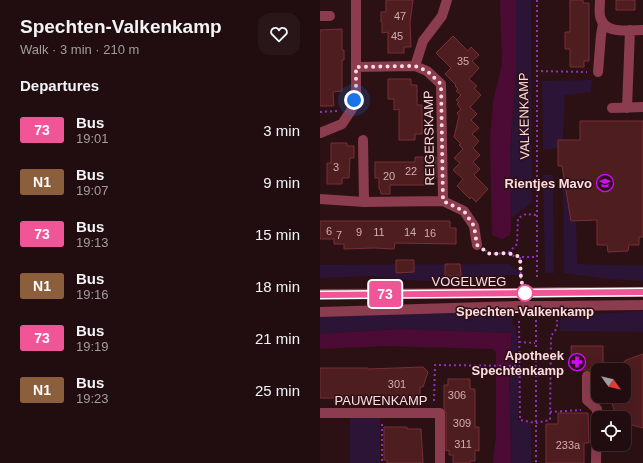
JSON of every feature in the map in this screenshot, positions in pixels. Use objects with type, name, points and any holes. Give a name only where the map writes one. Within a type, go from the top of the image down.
[{"type":"street","points":[[320,133],[342,124],[352,109],[356,92],[356,0]]},
{"type":"street","points":[[356,67],[415,66],[423,41],[442,16],[447,0]]},
{"type":"street","points":[[600,0],[600,16],[604,24],[613,30],[643,30]]},
{"type":"street","points":[[598,72],[601,35],[604,24]]},
{"type":"street","points":[[627,108],[630,30]]},
{"type":"street","name":"REIGERSKAMP","points":[[415,66],[427,71],[441,84],[443,201]]},
{"type":"street","points":[[612,108],[643,107]]},
{"type":"street","points":[[363,140],[364,202]]},
{"type":"street","name":"REIGERSKAMP","points":[[320,199],[364,202],[443,201],[464,211],[474,226],[477,245]]},
{"type":"street","name":"VOGELWEG","points":[[320,294],[643,292]]},
{"type":"street","name":"VOGELWEG","points":[[320,312],[517,306],[643,305]]},
{"type":"street","points":[[587,376],[587,400],[597,409],[596,463]]},
{"type":"street","name":"PAUWENKAMP","points":[[320,413],[440,413],[440,463]]},
{"type":"path","name":"VALKENKAMP","points":[[537,0],[537,279]]},
{"type":"path","points":[[536,71],[598,72]]},
{"type":"path","points":[[508,253],[518,244],[518,218],[526,214],[537,215]]},
{"type":"path","points":[[477,245],[490,254],[508,253],[520,257],[537,258]]},
{"type":"path","points":[[520,257],[521,280]]},
{"type":"path","points":[[536,320],[536,463]]},
{"type":"path","points":[[519,321],[520,420],[536,423],[550,420],[551,336],[556,328],[558,320]]},
{"type":"path","points":[[519,342],[535,343]]},
{"type":"path","points":[[433,413],[435,365],[520,366]]},
{"type":"path","points":[[550,412],[597,409]]},
{"type":"path","points":[[382,413],[382,463]]},
{"type":"shaded area","points":[[500,0],[516,0],[516,72],[510,148],[511,229],[510,235],[502,239],[492,235],[490,139],[493,102],[502,65]]},
{"type":"shaded area","points":[[516,0],[531,0],[532,202],[510,219],[510,148],[516,72]]},
{"type":"shaded area","points":[[592,80],[591,92],[565,95],[563,140],[558,140],[558,148],[543,150],[542,81]]},
{"type":"shaded area","points":[[543,175],[553,175],[554,273],[545,273]]},
{"type":"shaded area","points":[[563,175],[571,221],[576,222],[577,264],[643,266],[643,281],[608,279],[564,273]]},
{"type":"shaded area","points":[[509,264],[520,273],[524,274],[447,281],[423,281],[372,276],[320,278],[320,265]]},
{"type":"shaded area","points":[[480,310],[514,313],[512,324],[516,328],[519,368],[518,419],[519,421],[530,423],[531,425],[531,463],[511,463],[509,371],[512,333],[400,329],[320,334],[320,315]]},
{"type":"shaded area","points":[[643,311],[643,332],[559,331],[561,316]]},
{"type":"shaded area","points":[[400,329],[512,333],[509,371],[511,463],[493,463],[496,436],[496,352],[493,349],[385,346],[320,349],[320,334]]},
{"type":"shaded area","points":[[350,413],[380,417],[380,463],[350,463]]},
{"type":"building","points":[[386,0],[413,0],[410,22],[411,47],[404,47],[404,53],[388,53],[388,32],[382,33],[381,22],[381,12],[386,12]]},
{"type":"building","points":[[570,0],[583,0],[583,3],[589,3],[589,61],[584,61],[584,67],[570,67],[570,49],[565,49],[565,32],[570,32]]},
{"type":"building","points":[[616,0],[635,0],[635,10],[616,10]]},
{"type":"building","points":[[342,29],[342,50],[344,50],[344,60],[342,60],[342,91],[333,92],[334,106],[320,106],[320,30]]},
{"type":"building","points":[[453,36],[468,51],[471,47],[479,55],[472,61],[479,68],[469,79],[477,86],[474,88],[481,95],[470,107],[477,114],[471,120],[479,128],[472,134],[479,141],[473,148],[480,155],[473,162],[480,169],[474,175],[488,189],[476,202],[471,197],[470,199],[457,186],[463,179],[453,170],[460,163],[454,158],[463,149],[459,145],[461,144],[454,137],[459,116],[457,113],[461,109],[457,104],[459,102],[456,100],[461,95],[456,91],[458,89],[455,86],[456,85],[445,74],[451,68],[436,53]]},
{"type":"building","points":[[388,79],[411,79],[411,85],[417,85],[417,105],[422,105],[422,134],[415,134],[415,140],[399,140],[399,109],[394,110],[394,99],[388,99]]},
{"type":"building","points":[[580,121],[643,121],[643,237],[639,237],[639,245],[629,245],[628,251],[608,252],[607,245],[597,245],[597,220],[571,221],[562,166],[558,166],[558,140],[580,140]]},
{"type":"building","points":[[331,143],[347,143],[347,146],[354,146],[354,158],[350,158],[349,178],[342,178],[342,184],[327,184],[327,163],[331,163]]},
{"type":"building","points":[[415,157],[436,157],[436,178],[430,178],[430,185],[390,185],[390,194],[381,194],[379,189],[379,178],[375,178],[375,162],[415,162]]},
{"type":"building","points":[[320,221],[450,221],[450,228],[456,228],[456,244],[395,243],[394,249],[344,249],[344,244],[334,244],[334,239],[320,239]]},
{"type":"building","points":[[396,260],[414,260],[414,272],[396,273]]},
{"type":"building","points":[[445,264],[460,264],[461,276],[445,276]]},
{"type":"building","points":[[571,346],[603,346],[603,363],[591,363],[591,370],[572,370]]},
{"type":"building","points":[[643,354],[643,428],[631,424],[631,411],[615,411],[612,403],[631,403],[631,363],[623,363],[626,360]]},
{"type":"building","points":[[423,367],[428,372],[423,387],[420,387],[420,398],[389,398],[389,403],[348,403],[349,398],[320,398],[320,368],[368,369]]},
{"type":"building","points":[[448,379],[470,379],[470,389],[475,389],[475,427],[479,427],[479,451],[475,450],[475,461],[470,461],[470,463],[453,463],[453,455],[449,455],[449,450],[446,451],[444,385],[448,385]]},
{"type":"building","points":[[558,413],[588,413],[589,443],[584,443],[584,463],[546,463],[546,424],[558,424]]},
{"type":"building","points":[[384,427],[407,427],[407,429],[421,429],[423,463],[387,463],[387,460],[384,460]]},
{"type":"bus line","name":"73","points":[[320,295],[643,292]]},
{"type":"place","name":"Rientjes Mavo","points":[[605,183]]},
{"type":"place","name":"Spechten-Valkenkamp","points":[[525,293]]},
{"type":"place","name":"Apotheek Spechtenkamp","points":[[577,362]]},
{"type":"route","points":[[354,100],[356,92],[356,67],[415,66],[427,71],[441,84],[443,201],[464,211],[474,226],[477,245],[490,254],[508,253],[516,257],[520,257],[521,280],[525,293]]}]
